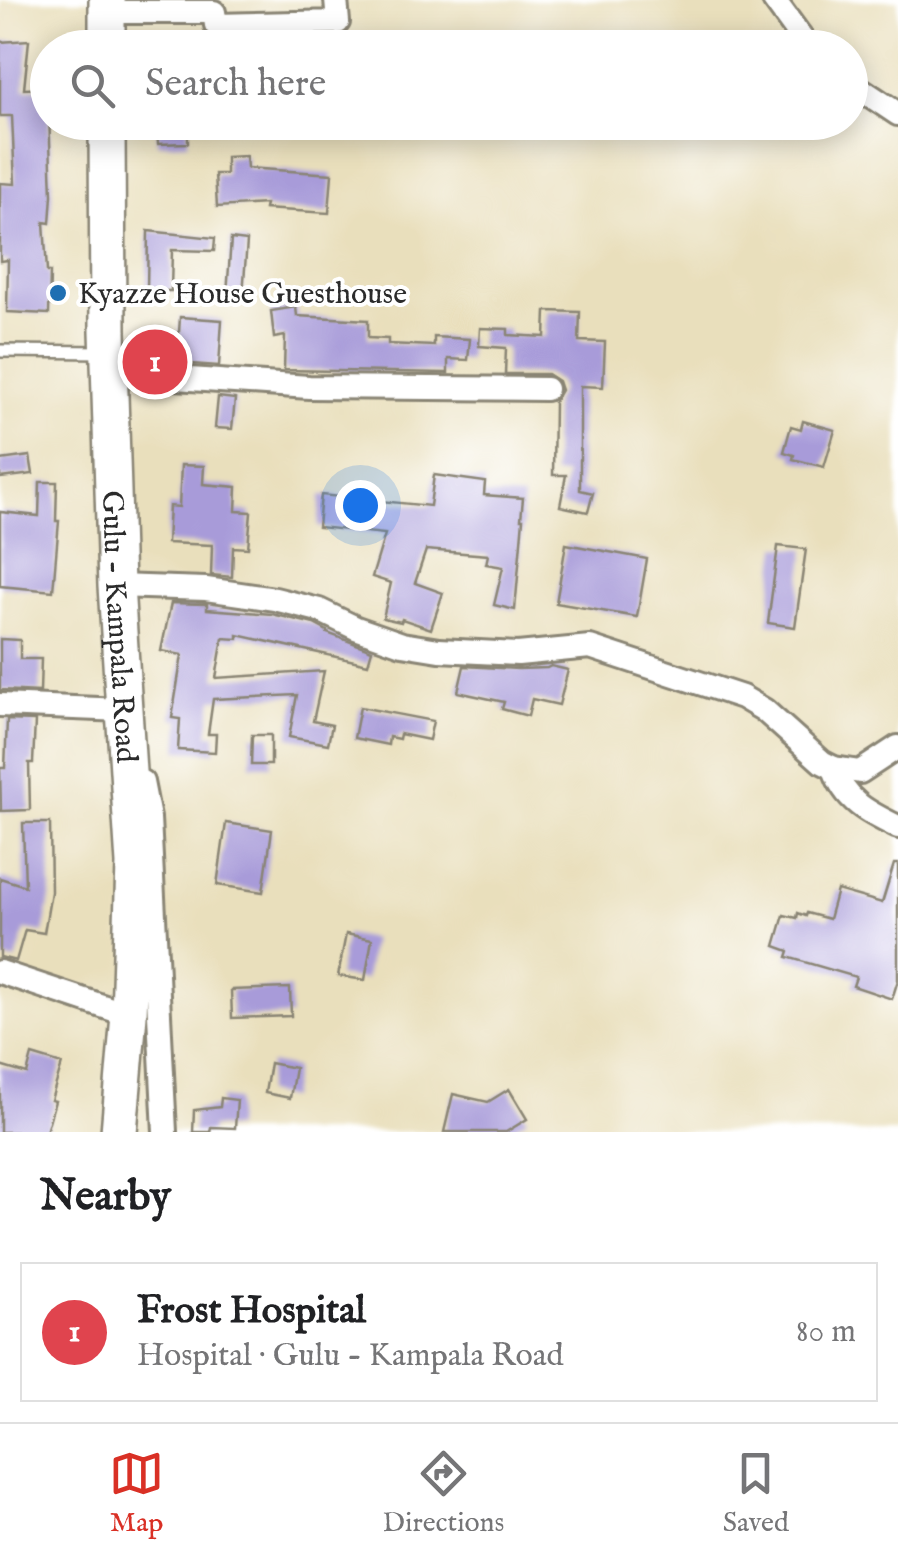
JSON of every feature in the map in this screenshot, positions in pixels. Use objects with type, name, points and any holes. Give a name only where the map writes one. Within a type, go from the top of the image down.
[{"type":"main road","name":"Gulu - Kampala Road","points":[[107,140],[116,586],[134,864],[119,1132]]},
{"type":"street","points":[[107,6],[214,12],[216,25],[338,22],[336,0]]},
{"type":"street","points":[[774,0],[796,30]]},
{"type":"street","points":[[868,94],[898,114]]},
{"type":"street","points":[[109,352],[131,375],[310,387],[546,389]]},
{"type":"street","points":[[116,586],[206,589],[275,599],[319,610],[402,644],[439,650],[518,654],[590,646],[742,697],[764,710],[822,762],[834,768],[860,772],[898,746]]},
{"type":"street","points":[[0,706],[124,724],[149,818],[165,1132]]},
{"type":"street","points":[[834,768],[839,785],[866,812],[898,827]]},
{"type":"street","points":[[0,972],[128,1015]]},
{"type":"lane","points":[[0,351],[109,352]]},
{"type":"building","points":[[29,40],[24,89],[30,89],[30,140],[50,140],[50,223],[44,222],[50,272],[49,314],[7,312],[8,260],[0,261],[0,183],[15,184],[12,116],[0,116],[0,42]]},
{"type":"building","points":[[158,140],[188,140],[188,143],[158,144]]},
{"type":"building","points":[[246,156],[247,168],[332,174],[329,213],[264,209],[265,204],[217,207],[215,174],[226,174],[226,157]]},
{"type":"building","points":[[148,231],[215,238],[214,251],[172,250],[171,291],[147,291]]},
{"type":"building","points":[[231,239],[247,241],[243,295],[227,294]]},
{"type":"building","points":[[296,307],[297,316],[368,320],[368,338],[388,339],[388,344],[434,346],[434,337],[470,339],[468,360],[448,359],[448,373],[284,370],[285,336],[274,338],[271,311]]},
{"type":"building","points":[[546,311],[580,312],[579,341],[605,342],[603,387],[580,386],[580,490],[593,493],[588,512],[560,506],[566,475],[553,475],[554,402],[561,390],[558,381],[547,374],[505,374],[506,348],[479,346],[480,328],[508,329],[508,335],[545,337]]},
{"type":"building","points":[[180,317],[222,320],[219,366],[177,363]]},
{"type":"building","points":[[218,397],[235,399],[232,429],[215,428]]},
{"type":"building","points":[[803,421],[835,430],[824,467],[793,459],[794,455],[784,452],[791,426],[801,429]]},
{"type":"building","points":[[30,456],[33,474],[0,478],[0,460]]},
{"type":"building","points":[[181,465],[204,466],[203,484],[237,487],[236,511],[251,512],[248,548],[233,547],[232,577],[211,575],[212,545],[167,543],[169,506],[179,507]]},
{"type":"building","points":[[434,475],[485,482],[484,495],[523,498],[515,610],[494,605],[503,567],[486,564],[488,555],[426,550],[415,583],[443,593],[431,629],[402,619],[401,622],[383,618],[391,583],[372,577],[385,534],[318,527],[321,495],[430,506]]},
{"type":"building","points":[[40,482],[57,482],[59,521],[53,591],[0,586],[0,512],[39,516]]},
{"type":"building","points":[[566,544],[647,559],[637,617],[556,603]]},
{"type":"building","points":[[778,546],[806,549],[795,627],[768,623]]},
{"type":"building","points":[[171,603],[272,614],[314,624],[372,650],[368,664],[238,635],[238,639],[223,638],[216,678],[324,671],[313,721],[332,725],[328,744],[289,737],[297,695],[213,699],[208,734],[216,734],[215,752],[178,750],[180,719],[172,718],[182,655],[161,651]]},
{"type":"building","points":[[0,639],[20,640],[20,659],[41,659],[40,692],[0,690]]},
{"type":"building","points":[[464,666],[551,666],[568,670],[559,705],[532,699],[528,716],[502,709],[504,702],[458,692]]},
{"type":"building","points":[[360,707],[433,721],[429,740],[400,734],[399,739],[389,737],[388,745],[354,738]]},
{"type":"building","points":[[7,720],[35,721],[33,763],[29,763],[30,810],[1,811],[0,768],[5,768]]},
{"type":"building","points":[[252,735],[271,735],[271,765],[251,765]]},
{"type":"building","points":[[23,823],[50,823],[51,892],[44,933],[25,930],[16,961],[0,957],[0,878],[25,886]]},
{"type":"building","points":[[226,823],[272,830],[263,892],[217,885]]},
{"type":"building","points":[[894,864],[898,864],[898,980],[892,999],[853,986],[856,977],[787,957],[789,951],[775,946],[784,915],[797,918],[798,913],[807,913],[829,919],[837,890],[882,903]]},
{"type":"building","points":[[346,934],[372,939],[365,980],[338,976]]},
{"type":"building","points":[[290,988],[291,1016],[232,1018],[231,990]]},
{"type":"building","points":[[32,1055],[62,1064],[46,1132],[0,1132],[0,1066],[27,1074]]},
{"type":"building","points":[[270,1063],[295,1068],[290,1098],[265,1093]]},
{"type":"building","points":[[509,1089],[527,1119],[506,1132],[444,1132],[453,1094],[488,1102]]},
{"type":"building","points":[[221,1098],[237,1100],[235,1128],[211,1127],[210,1132],[193,1132],[194,1110],[220,1107]]},
{"type":"place","name":"Kyazze House Guesthouse","points":[[58,293]]},
{"type":"place","name":"Frost Hospital","points":[[155,362]]}]
